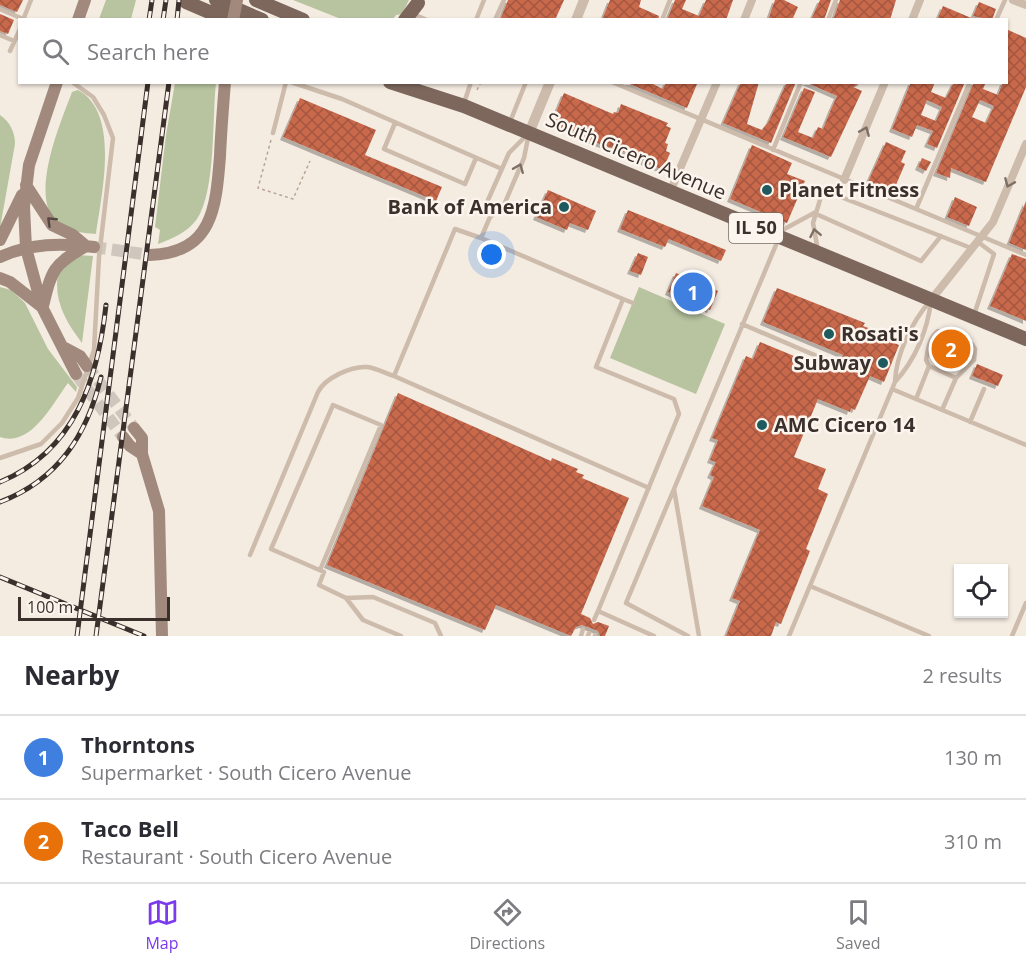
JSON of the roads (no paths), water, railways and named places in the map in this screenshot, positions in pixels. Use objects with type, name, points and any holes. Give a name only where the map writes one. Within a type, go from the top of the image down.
[{"type":"main road","points":[[79,18],[85,0]]},
{"type":"main road","points":[[216,0],[257,18]]},
{"type":"main road","points":[[232,18],[237,0]]},
{"type":"main road","points":[[256,0],[298,18]]},
{"type":"main road","points":[[186,2],[226,18]]},
{"type":"main road","points":[[56,84],[31,160],[26,185],[26,248],[42,307],[65,348],[69,365],[76,374]]},
{"type":"main road","points":[[150,255],[173,253],[184,248],[205,230],[211,219],[217,195],[225,84]]},
{"type":"main road","name":"South Cicero Avenue","points":[[396,84],[464,106],[1026,339]]},
{"type":"main road","name":"South Cicero Avenue","points":[[423,84],[464,106]]},
{"type":"main road","points":[[0,240],[26,185]]},
{"type":"main road","points":[[26,185],[52,225],[74,235],[90,247]]},
{"type":"main road","points":[[0,257],[26,248],[57,244],[90,247]]},
{"type":"main road","points":[[42,307],[50,280],[59,262],[90,247]]},
{"type":"main road","points":[[0,278],[10,282],[42,307]]},
{"type":"main road","points":[[65,348],[80,356],[87,366]]},
{"type":"main road","points":[[134,428],[142,438],[142,454],[159,511],[162,636]]},
{"type":"main road","points":[[123,437],[130,446],[142,454]]},
{"type":"street","points":[[577,18],[584,0]]},
{"type":"street","points":[[745,18],[752,0]]},
{"type":"street","points":[[913,18],[920,0]]},
{"type":"street","points":[[1013,0],[1026,5]]},
{"type":"street","points":[[528,133],[549,84]]},
{"type":"street","points":[[670,192],[716,84]]},
{"type":"street","points":[[844,180],[884,84]]},
{"type":"street","points":[[931,300],[993,222],[1026,144]]},
{"type":"lane","points":[[23,18],[31,0]]},
{"type":"lane","points":[[477,18],[484,0]]},
{"type":"lane","points":[[496,18],[504,0]]},
{"type":"lane","points":[[663,18],[670,0]]},
{"type":"lane","points":[[829,18],[836,0]]},
{"type":"lane","points":[[997,18],[1005,0]]},
{"type":"lane","points":[[0,9],[21,18]]},
{"type":"lane","points":[[10,51],[18,32]]},
{"type":"lane","points":[[0,35],[14,41]]},
{"type":"lane","points":[[0,458],[41,444],[62,423],[78,398],[94,350],[99,257],[113,138],[105,115],[93,97],[75,84]]},
{"type":"lane","points":[[273,133],[285,84]]},
{"type":"lane","points":[[297,84],[342,99],[502,169]]},
{"type":"lane","points":[[464,106],[470,84]]},
{"type":"lane","points":[[509,125],[525,84]]},
{"type":"lane","points":[[616,84],[916,209],[977,242],[994,254],[973,317]]},
{"type":"lane","points":[[632,91],[634,84]]},
{"type":"lane","points":[[773,150],[800,84]]},
{"type":"lane","points":[[916,209],[969,84]]},
{"type":"lane","points":[[395,123],[384,149],[465,184],[476,158]]},
{"type":"lane","points":[[490,217],[489,200],[509,153],[528,133]]},
{"type":"lane","points":[[481,238],[490,217],[504,205],[524,158],[528,133]]},
{"type":"lane","points":[[819,253],[813,223],[814,213],[823,190],[941,236],[977,242],[1026,255]]},
{"type":"lane","points":[[814,213],[921,261],[941,236]]},
{"type":"lane","points":[[688,636],[626,603],[777,236],[814,213]]},
{"type":"lane","points":[[394,376],[455,229],[633,303]]},
{"type":"lane","points":[[596,616],[679,414],[674,399],[596,367],[623,299]]},
{"type":"lane","points":[[895,382],[895,368],[917,317],[931,300]]},
{"type":"lane","points":[[789,636],[895,382],[913,358],[929,321],[931,300]]},
{"type":"lane","points":[[742,324],[833,363]]},
{"type":"lane","points":[[913,327],[921,339]]},
{"type":"lane","points":[[942,410],[956,378],[974,360],[975,349],[972,344],[938,331],[933,334],[926,360],[929,366],[956,378]]},
{"type":"lane","points":[[916,399],[929,366]]},
{"type":"lane","points":[[250,555],[321,386],[350,370],[363,367],[394,376],[649,488]]},
{"type":"lane","points":[[892,389],[1026,445]]},
{"type":"lane","points":[[970,422],[984,389]]},
{"type":"lane","points":[[320,570],[381,425],[333,405],[272,549],[324,572],[320,585],[346,598],[363,620],[401,636]]},
{"type":"lane","points":[[674,489],[699,636]]},
{"type":"lane","points":[[810,586],[929,636]]},
{"type":"lane","points":[[346,598],[373,597],[435,623],[441,636]]},
{"type":"lane","points":[[1012,636],[1026,603]]},
{"type":"lane","points":[[596,616],[601,623]]},
{"type":"lane","points":[[588,617],[596,616],[654,636]]},
{"type":"lane","points":[[1019,620],[1026,623]]},
{"type":"lane","points":[[581,636],[583,629]]},
{"type":"tunnel","points":[[94,247],[150,255]]},
{"type":"tunnel","points":[[87,366],[134,428]]},
{"type":"tunnel","points":[[76,374],[123,437]]},
{"type":"railway","points":[[149,18],[152,0]]},
{"type":"railway","points":[[163,18],[166,0]]},
{"type":"railway","points":[[177,18],[179,0]]},
{"type":"railway","points":[[77,636],[148,84]]},
{"type":"railway","points":[[96,636],[169,84]]},
{"type":"railway","points":[[0,482],[26,469],[47,452],[64,432],[78,410],[97,360],[106,305]]},
{"type":"railway","points":[[0,502],[38,481],[67,453],[87,418],[101,377]]},
{"type":"railway","points":[[0,577],[144,636]]},
{"type":"place","name":"Planet Fitness","points":[[767,190]]},
{"type":"place","name":"Bank of America","points":[[564,207]]},
{"type":"place","name":"Thorntons","points":[[693,292]]},
{"type":"place","name":"Rosati's","points":[[829,334]]},
{"type":"place","name":"Taco Bell","points":[[951,349]]},
{"type":"place","name":"Subway","points":[[883,363]]},
{"type":"place","name":"AMC Cicero 14","points":[[762,425]]}]
